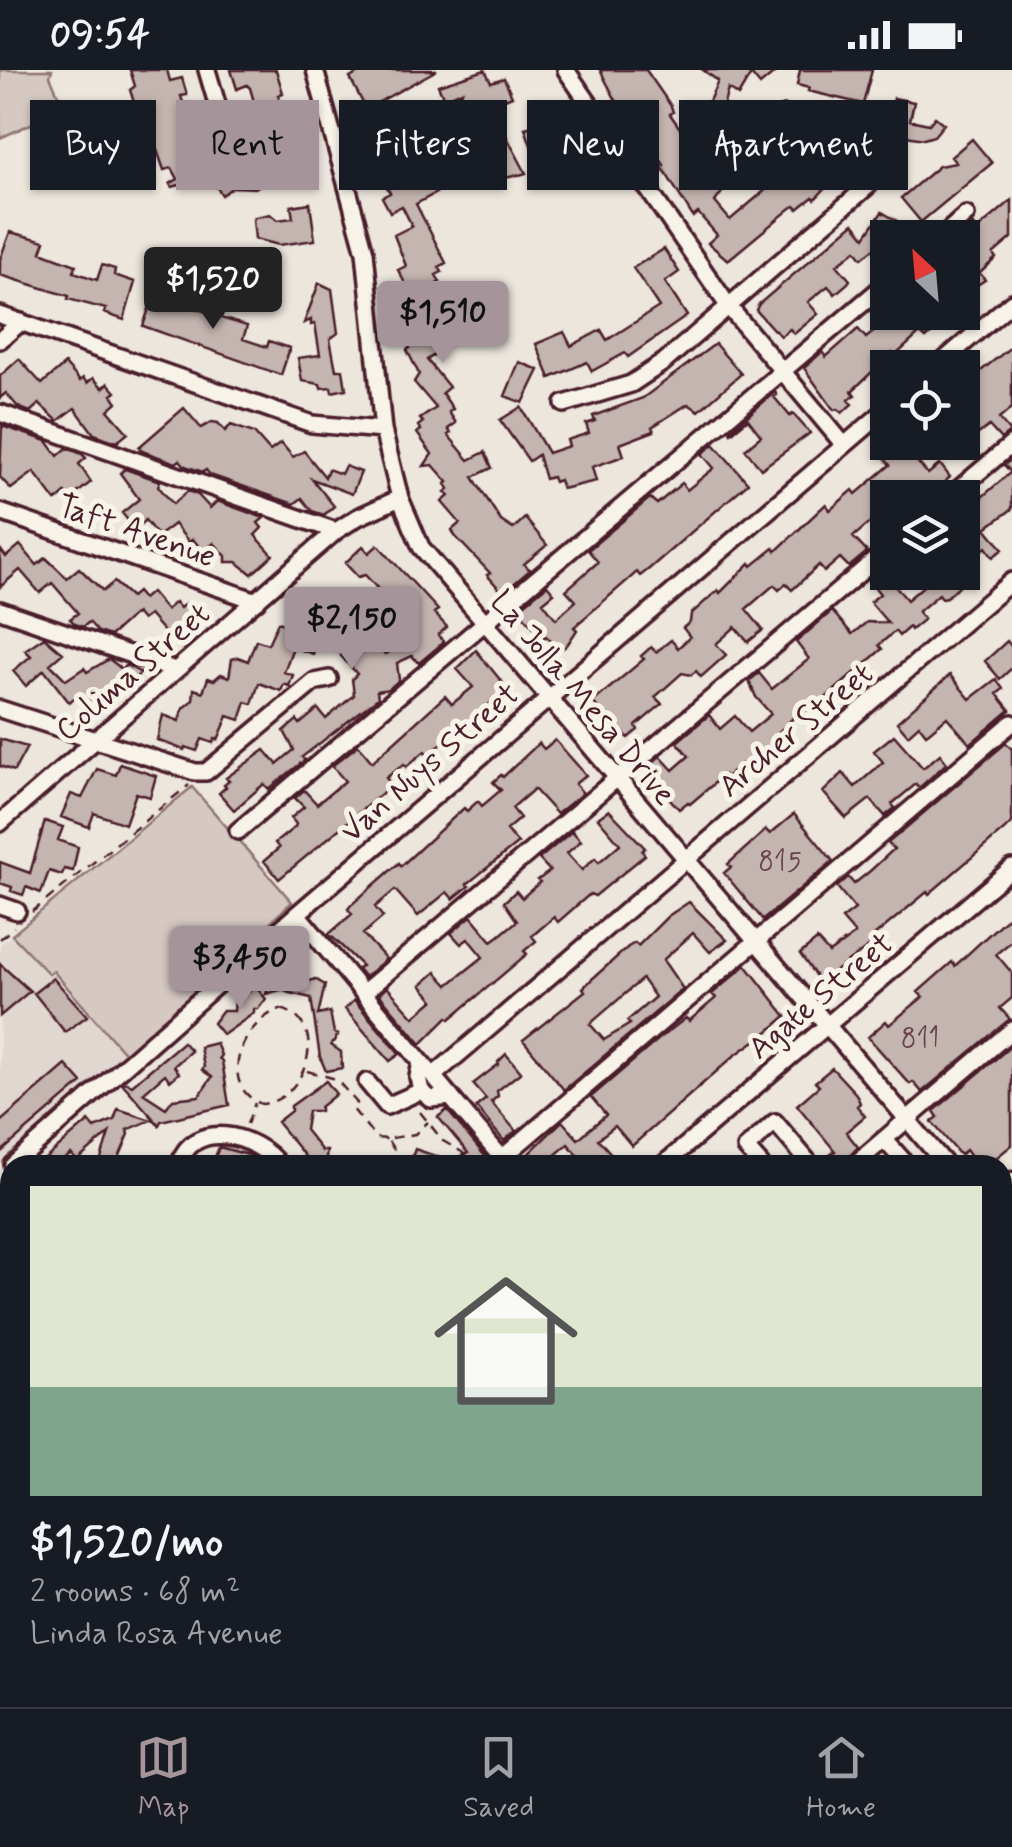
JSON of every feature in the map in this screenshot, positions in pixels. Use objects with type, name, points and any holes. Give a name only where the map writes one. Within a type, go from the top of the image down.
[{"type":"street","points":[[206,70],[215,100]]},
{"type":"street","name":"La Jolla Mesa Drive","points":[[315,70],[365,252],[383,430],[400,498],[422,547],[937,1155]]},
{"type":"street","points":[[566,70],[728,307],[844,445]]},
{"type":"street","points":[[564,404],[631,384],[664,362],[864,190]]},
{"type":"street","points":[[960,220],[966,215]]},
{"type":"street","points":[[238,832],[870,297]]},
{"type":"street","points":[[956,350],[1012,302]]},
{"type":"street","points":[[0,315],[312,424],[383,430]]},
{"type":"street","points":[[0,340],[21,322]]},
{"type":"street","points":[[0,413],[336,531]]},
{"type":"street","name":"Van Nuys Street","points":[[25,1155],[296,914],[870,423]]},
{"type":"street","points":[[969,480],[1012,444]]},
{"type":"street","name":"Colima Street","points":[[4,815],[336,531],[400,498]]},
{"type":"street","name":"Taft Avenue","points":[[0,512],[257,601]]},
{"type":"street","points":[[364,993],[870,564]]},
{"type":"street","name":"Archer Street","points":[[433,1076],[1012,581]]},
{"type":"street","points":[[0,610],[174,670]]},
{"type":"street","points":[[0,708],[92,740],[206,772],[314,682],[328,679]]},
{"type":"street","points":[[513,1155],[1012,723]]},
{"type":"street","name":"Agate Street","points":[[675,1155],[1012,868]]},
{"type":"street","points":[[0,904],[21,916]]},
{"type":"street","points":[[296,914],[499,1155]]},
{"type":"street","points":[[867,1155],[1012,1030]]},
{"type":"street","points":[[421,1062],[421,1091],[432,1098],[451,1097]]},
{"type":"street","points":[[367,1082],[387,1106],[421,1091]]},
{"type":"street","points":[[752,1155],[746,1148],[775,1122],[803,1155]]},
{"type":"street","points":[[184,1155],[188,1146],[203,1137],[219,1135],[259,1146],[268,1155]]},
{"type":"street","points":[[884,1139],[898,1155]]},
{"type":"path","points":[[0,938],[21,916],[206,772]]},
{"type":"path","points":[[281,1009],[297,1016],[307,1033],[305,1070],[278,1101],[262,1104],[244,1092],[239,1061],[245,1038],[261,1018],[281,1009]]},
{"type":"path","points":[[305,1070],[336,1079],[357,1103],[352,1108],[359,1120],[376,1138],[415,1134],[428,1122]]},
{"type":"path","points":[[244,1132],[256,1102]]},
{"type":"path","points":[[420,1112],[443,1141],[465,1155]]},
{"type":"path","points":[[386,1138],[397,1155]]},
{"type":"shaded area","points":[[0,70],[52,70],[50,76],[60,100],[30,100],[30,124],[0,138]]},
{"type":"shaded area","points":[[192,787],[292,902],[127,1056],[53,971],[49,974],[12,935]]},
{"type":"shaded area","points":[[12,935],[49,973],[53,970],[127,1056],[11,1155],[0,1155],[0,945]]},
{"type":"building","points":[[130,70],[167,70],[170,81],[182,78],[187,95],[176,100],[176,175],[172,168],[164,170],[156,147],[156,100],[133,100],[130,90],[135,86]]},
{"type":"building","points":[[231,70],[276,70],[283,93],[278,95],[279,100],[253,100],[247,85],[237,89]]},
{"type":"building","points":[[364,70],[437,70],[382,100],[361,100],[350,78]]},
{"type":"building","points":[[485,70],[491,82],[504,78],[512,96],[502,100],[458,100],[462,91],[444,99],[438,85]]},
{"type":"building","points":[[600,70],[646,70],[671,106],[670,114],[679,127],[679,190],[724,190],[715,202],[730,220],[765,190],[824,190],[798,209],[791,208],[728,260],[708,243],[717,235],[698,213],[693,217],[662,167],[659,100],[616,100]]},
{"type":"building","points":[[703,70],[778,70],[760,85],[751,74],[738,96],[728,89],[725,100],[709,100],[718,81]]},
{"type":"building","points":[[800,70],[872,70],[864,100],[846,100],[797,85]]},
{"type":"building","points":[[908,101],[914,102],[910,120],[929,124],[935,117],[944,124],[934,136],[908,136]]},
{"type":"building","points":[[507,137],[526,173],[507,178]]},
{"type":"building","points":[[972,139],[992,163],[919,220],[901,198],[939,166],[956,163],[951,157]]},
{"type":"building","points":[[388,190],[436,193],[416,204],[446,263],[436,275],[440,282],[433,286],[442,304],[433,308],[439,321],[428,326],[441,350],[427,360],[449,387],[442,393],[453,409],[449,412],[456,423],[448,429],[448,435],[469,460],[485,452],[492,468],[473,477],[501,521],[513,529],[525,518],[547,545],[524,564],[530,570],[503,593],[452,530],[460,523],[442,502],[449,496],[445,492],[448,482],[433,465],[424,466],[432,454],[417,433],[421,430],[418,426],[423,422],[420,419],[436,408],[414,382],[419,374],[407,350],[407,342],[417,337],[406,304],[414,300],[398,270],[406,266],[394,235],[412,226],[402,206],[390,212],[382,197],[390,193]]},
{"type":"building","points":[[1012,200],[1012,238],[993,254],[996,258],[980,273],[980,227]]},
{"type":"building","points":[[310,203],[315,240],[279,245],[255,239],[255,217],[270,214],[277,220],[293,218],[291,206]]},
{"type":"building","points":[[882,212],[895,220],[877,220]]},
{"type":"building","points":[[854,223],[865,237],[870,230],[870,252],[862,258],[856,250],[837,265],[850,280],[848,283],[835,294],[828,286],[808,302],[818,314],[794,334],[790,329],[781,336],[756,310]]},
{"type":"building","points":[[10,232],[45,241],[41,252],[76,265],[74,272],[97,280],[102,265],[115,269],[114,275],[135,282],[124,320],[104,313],[106,309],[0,275],[0,259]]},
{"type":"building","points":[[664,249],[679,272],[665,282],[687,316],[628,357],[625,353],[592,371],[587,362],[550,378],[536,344],[564,332],[571,346],[601,330],[607,340],[659,307],[633,268]]},
{"type":"building","points":[[319,283],[332,289],[338,333],[330,339],[336,370],[343,370],[346,389],[332,392],[331,387],[321,388],[320,384],[302,381],[298,358],[320,355],[315,324],[311,325],[311,320],[304,323]]},
{"type":"building","points":[[214,291],[229,296],[221,318],[247,326],[243,339],[267,347],[269,341],[290,348],[281,375],[143,326],[154,294],[207,312]]},
{"type":"building","points":[[858,329],[866,338],[876,330],[935,330],[926,338],[920,333],[902,350],[870,350],[870,374],[852,391],[852,404],[842,413],[834,410],[804,368],[822,352],[826,357]]},
{"type":"building","points":[[715,344],[741,374],[699,411],[688,404],[652,427],[654,431],[620,444],[624,456],[592,467],[596,481],[562,489],[559,480],[545,479],[538,455],[529,461],[500,420],[521,407],[548,453],[569,446],[567,440],[589,433],[586,424],[595,421],[593,416],[643,398]]},
{"type":"building","points":[[1012,346],[1012,408],[999,419],[1010,432],[1001,439],[989,426],[980,433],[980,372]]},
{"type":"building","points":[[19,359],[42,384],[65,364],[80,381],[83,378],[87,383],[93,378],[103,388],[108,383],[116,392],[112,395],[117,402],[108,410],[128,433],[117,442],[94,434],[75,408],[58,421],[39,404],[30,412],[18,407],[6,393],[0,398],[0,376]]},
{"type":"building","points":[[519,362],[539,370],[523,403],[505,396]]},
{"type":"building","points":[[775,392],[774,397],[790,416],[793,414],[810,433],[761,469],[745,449],[761,436],[748,419],[730,431]]},
{"type":"building","points":[[184,408],[201,428],[212,422],[225,431],[231,425],[254,433],[270,451],[281,443],[293,457],[304,451],[325,477],[328,469],[341,474],[345,466],[361,472],[352,494],[312,479],[334,506],[324,515],[312,511],[302,498],[294,504],[210,475],[206,470],[185,466],[180,460],[176,463],[142,451],[139,447]]},
{"type":"building","points":[[2,426],[47,441],[58,456],[67,448],[82,454],[86,458],[79,464],[91,482],[70,499],[65,493],[56,501],[34,472],[11,489],[0,477]]},
{"type":"building","points":[[714,444],[748,483],[649,569],[640,576],[637,572],[574,627],[577,630],[567,645],[560,650],[546,636],[543,638],[518,609],[547,585],[554,593],[543,602],[556,619],[576,601],[566,590],[598,562],[588,550],[650,498],[657,504],[682,483],[687,490],[714,468],[702,454]]},
{"type":"building","points":[[1012,459],[1012,509],[986,528],[1003,549],[993,557],[986,547],[980,552],[980,499],[1011,472],[1004,465]]},
{"type":"building","points":[[886,460],[916,460],[928,474],[940,464],[950,477],[872,480],[890,465]]},
{"type":"building","points":[[125,469],[160,481],[158,486],[173,504],[188,491],[210,508],[217,501],[264,518],[255,535],[273,555],[252,574],[237,562],[226,562],[226,556],[214,543],[203,552],[174,524],[158,536],[145,520],[135,529],[122,513],[139,499],[120,473]]},
{"type":"building","points":[[870,482],[870,522],[853,537],[867,552],[849,567],[840,558],[824,572],[819,565],[792,590],[786,584],[779,590],[774,585],[746,609],[763,630],[748,642],[735,627],[716,644],[726,655],[701,677],[696,671],[691,675],[682,673],[655,697],[662,704],[628,738],[615,722],[607,729],[593,712],[598,708],[593,702],[644,659],[641,656],[651,647],[656,652],[671,640],[678,648],[690,637],[683,628],[690,622],[691,614],[718,590],[720,593],[750,563],[752,566],[774,548],[776,551],[826,504],[830,510],[853,490],[856,494]]},
{"type":"building","points":[[20,545],[37,565],[46,558],[67,578],[79,568],[103,591],[114,582],[131,597],[137,592],[143,599],[151,592],[166,610],[175,602],[180,608],[186,603],[198,617],[171,640],[149,615],[142,620],[136,613],[110,636],[98,632],[89,622],[83,627],[75,624],[70,619],[78,613],[52,583],[40,593],[20,570],[0,587],[0,549],[6,557]]},
{"type":"building","points":[[378,545],[438,610],[434,613],[447,627],[438,635],[444,642],[419,663],[412,656],[397,663],[399,680],[389,689],[377,691],[378,698],[302,757],[305,760],[269,789],[264,784],[234,810],[219,793],[229,781],[226,778],[265,750],[277,764],[294,750],[284,731],[318,709],[326,719],[354,695],[352,679],[357,674],[341,656],[365,636],[385,654],[416,639],[389,608],[385,611],[370,594],[377,588],[365,575],[358,577],[345,563],[363,546],[369,553]]},
{"type":"building","points":[[877,590],[899,590],[907,600],[919,590],[955,590],[947,597],[939,594],[918,612],[924,619],[899,636],[895,631],[879,645],[882,649],[813,709],[802,709],[754,761],[724,775],[690,804],[679,809],[644,770],[660,756],[673,770],[689,756],[677,742],[709,715],[720,729],[735,716],[749,732],[771,714],[756,697],[749,681],[759,673],[772,689],[809,659],[796,642],[832,611],[852,634],[867,622],[888,623],[870,602],[880,594]]},
{"type":"building","points":[[304,597],[335,611],[320,648],[315,648],[313,654],[293,647],[284,672],[293,675],[289,686],[284,684],[281,691],[259,683],[252,704],[246,702],[240,720],[228,716],[218,740],[213,743],[202,739],[197,751],[157,740],[163,715],[179,721],[183,708],[193,700],[194,689],[203,692],[208,678],[214,680],[221,674],[229,677],[232,659],[248,661],[256,640],[268,644],[278,622],[292,627]]},
{"type":"building","points":[[44,637],[63,653],[50,664],[66,680],[109,659],[122,669],[126,665],[141,673],[92,714],[77,696],[69,702],[44,670],[26,686],[13,671],[31,656],[25,650]]},
{"type":"building","points":[[1007,641],[1012,647],[1012,668],[1000,679],[985,661]]},
{"type":"building","points":[[476,650],[506,687],[498,697],[428,755],[425,751],[386,778],[392,785],[279,879],[264,861],[279,848],[275,843],[295,827],[291,818],[304,807],[295,798],[304,790],[317,804],[345,781],[332,766],[358,745],[372,762],[445,696],[452,704],[473,687],[457,669]]},
{"type":"building","points":[[950,675],[970,699],[996,679],[1003,689],[997,694],[1010,710],[970,744],[947,717],[926,734],[919,725],[908,735],[897,722]]},
{"type":"building","points":[[894,735],[923,768],[940,754],[947,763],[919,788],[916,784],[892,804],[895,808],[885,816],[870,799],[846,818],[823,792],[843,773],[855,787],[883,762],[874,751]]},
{"type":"building","points":[[0,739],[27,747],[14,771],[0,766]]},
{"type":"building","points":[[555,740],[586,775],[575,784],[583,793],[557,814],[534,789],[512,808],[520,818],[506,830],[518,843],[453,899],[447,892],[418,916],[395,890],[375,907],[383,917],[363,934],[386,959],[365,977],[358,969],[362,966],[329,934],[352,914],[348,909],[351,905],[464,808],[467,811],[478,801],[482,806],[501,790],[493,782],[539,743],[544,749]]},
{"type":"building","points":[[1006,743],[1012,749],[1012,823],[874,936],[877,940],[820,982],[800,954],[817,940],[829,953],[855,934],[842,919],[855,909],[837,887],[848,877],[854,884],[870,871],[894,849],[888,843]]},
{"type":"building","points":[[120,764],[156,776],[150,797],[136,793],[125,824],[94,813],[89,827],[61,817],[71,794],[82,798],[97,769],[116,775]]},
{"type":"building","points":[[609,810],[645,848],[645,855],[558,922],[554,917],[532,936],[536,941],[524,951],[527,954],[448,1017],[421,1044],[379,994],[387,987],[414,1017],[434,1000],[421,985],[436,972],[448,985],[483,957],[468,939],[461,944],[451,933],[471,916],[492,941],[517,921],[504,902],[516,891],[522,898],[540,882],[550,871],[539,859],[572,831],[581,841],[567,853],[582,870],[620,844],[598,818]]},
{"type":"building","points":[[794,814],[833,861],[763,920],[724,873],[731,867],[728,864],[766,830],[770,834]]},
{"type":"building","points":[[45,821],[63,827],[58,840],[78,847],[73,871],[64,869],[62,875],[49,871],[41,893],[26,887],[23,895],[11,891],[12,887],[0,883],[0,862],[30,873]]},
{"type":"building","points":[[689,902],[727,940],[710,952],[693,933],[663,960],[683,989],[564,1090],[523,1040],[585,991],[583,988],[628,947],[635,943],[638,946],[668,916]],"holes":[[[642,979],[655,997],[627,1021],[630,1024],[604,1040],[590,1024]]]},
{"type":"building","points":[[1012,913],[1012,941],[996,954],[1012,973],[1012,998],[1000,1008],[1010,1019],[922,1092],[868,1037],[923,997],[918,992],[952,962],[955,966]]},
{"type":"building","points":[[0,964],[30,991],[0,1016]]},
{"type":"building","points":[[746,965],[786,1016],[632,1146],[615,1126],[598,1139],[612,1155],[577,1155],[568,1144],[555,1155],[527,1155],[562,1121],[578,1139],[606,1115],[591,1097],[660,1038],[686,1018],[689,1021],[716,998],[712,994]]},
{"type":"building","points":[[275,968],[298,973],[303,984],[315,979],[325,985],[318,1015],[330,1012],[334,1033],[338,1035],[331,1045],[341,1052],[342,1068],[326,1071],[320,1057],[311,998],[284,989],[266,994]]},
{"type":"building","points":[[53,978],[87,1016],[65,1032],[34,993]]},
{"type":"building","points":[[255,986],[266,999],[254,1013],[223,1035],[213,1023],[222,1011],[234,1011],[235,1000]]},
{"type":"building","points":[[354,1000],[400,1054],[390,1061],[345,1009]]},
{"type":"building","points":[[183,1042],[191,1051],[174,1066],[179,1073],[170,1081],[165,1074],[143,1093],[166,1108],[173,1099],[199,1096],[212,1077],[202,1070],[200,1047],[216,1043],[229,1105],[161,1121],[159,1125],[123,1084],[132,1085]]},
{"type":"building","points":[[1012,1045],[1012,1145],[1000,1155],[970,1155],[966,1150],[960,1155],[932,1122],[938,1117],[934,1111]]},
{"type":"building","points":[[506,1054],[521,1072],[497,1091],[498,1096],[491,1102],[516,1131],[504,1141],[476,1107],[486,1099],[473,1084]]},
{"type":"building","points":[[66,1065],[82,1083],[0,1153],[0,1122]]},
{"type":"building","points":[[832,1068],[856,1094],[860,1103],[857,1106],[865,1116],[846,1132],[858,1147],[850,1155],[830,1155],[835,1151],[797,1105],[819,1086],[815,1082]]},
{"type":"building","points":[[326,1081],[336,1094],[320,1111],[308,1111],[305,1130],[322,1151],[327,1151],[326,1155],[304,1155],[277,1122],[291,1111],[291,1106]]},
{"type":"building","points":[[118,1109],[151,1120],[127,1130],[120,1155],[102,1155],[109,1133],[84,1155],[50,1155],[89,1121],[95,1128],[114,1120]]},
{"type":"building","points":[[447,1110],[484,1155],[464,1155],[468,1153],[438,1117]]},
{"type":"building","points":[[219,1147],[248,1155],[216,1155]]}]
